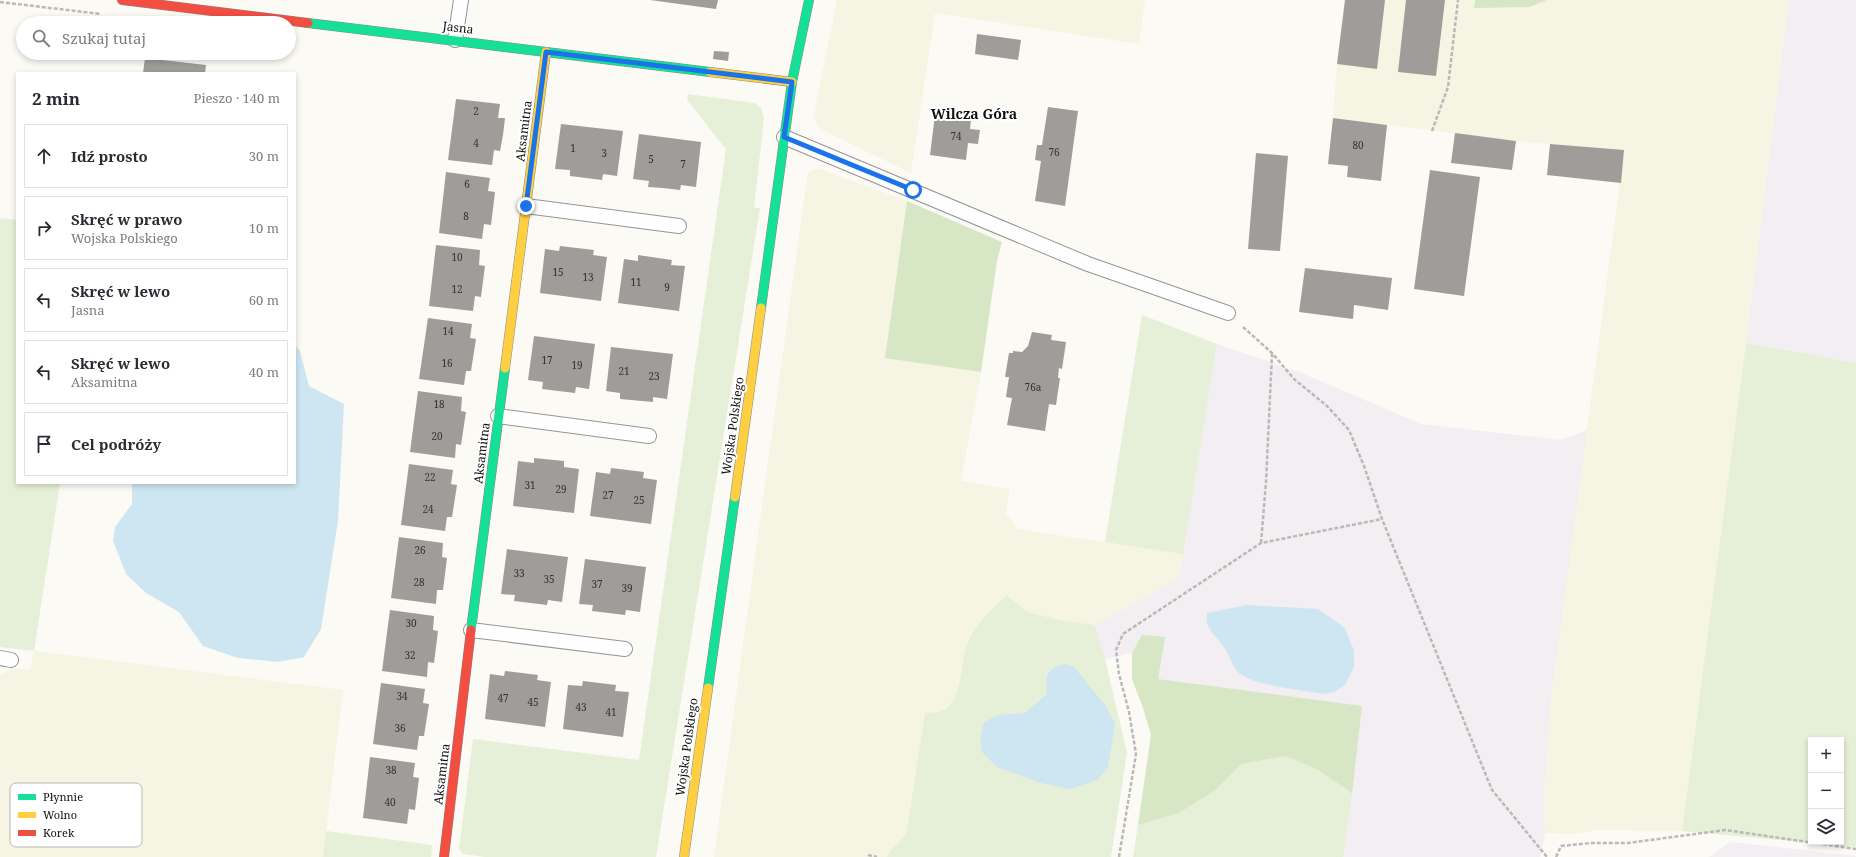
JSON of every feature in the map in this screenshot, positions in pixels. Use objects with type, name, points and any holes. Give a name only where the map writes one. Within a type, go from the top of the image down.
[{"type":"street","name":"Jasna","points":[[122,0],[255,16]]},
{"type":"street","name":"Wojska Polskiego","points":[[684,857],[792,82],[809,0]]},
{"type":"street","name":"Jasna","points":[[296,21],[792,82]]},
{"type":"street","name":"Aksamitna","points":[[444,857],[498,416],[546,52]]},
{"type":"lane","points":[[455,40],[461,0]]},
{"type":"lane","points":[[784,137],[1088,264],[1228,313]]},
{"type":"lane","points":[[526,206],[679,226]]},
{"type":"lane","points":[[498,416],[650,436]]},
{"type":"lane","points":[[471,630],[624,649]]},
{"type":"path","points":[[1432,132],[1448,87],[1458,0]]},
{"type":"path","points":[[0,2],[108,15]]},
{"type":"path","points":[[1228,313],[1272,353],[1294,379],[1327,406],[1349,430],[1364,466],[1382,519],[1492,790],[1547,857]]},
{"type":"path","points":[[1261,543],[1266,482],[1272,353]]},
{"type":"path","points":[[1119,857],[1136,754],[1129,712],[1119,674],[1116,650],[1123,634],[1261,543],[1382,519]]},
{"type":"path","points":[[1556,857],[1561,846],[1591,843],[1628,843],[1725,830],[1856,849]]},
{"type":"path","points":[[868,855],[876,857]]},
{"type":"shaded area","points":[[837,0],[1145,0],[1139,44],[935,13],[911,173],[822,130],[813,119]]},
{"type":"shaded area","points":[[1345,0],[1475,0],[1474,7],[1529,7],[1547,0],[1789,0],[1682,831],[1597,830],[1574,834],[1545,833],[1544,794],[1552,692],[1624,151],[1516,141],[1333,118],[1337,64]]},
{"type":"shaded area","points":[[1789,0],[1856,0],[1856,363],[1746,343]]},
{"type":"shaded area","points":[[815,169],[820,169],[907,201],[885,357],[981,372],[961,481],[1010,489],[1006,513],[1017,529],[1183,554],[1179,578],[1095,625],[1059,620],[1028,612],[1008,595],[967,645],[958,690],[951,705],[941,711],[925,713],[906,835],[890,851],[887,857],[714,857],[806,185],[808,173]]},
{"type":"shaded area","points":[[1217,344],[1299,372],[1421,424],[1560,440],[1588,430],[1552,692],[1544,794],[1545,833],[1540,857],[1343,857],[1361,706],[1158,679],[1142,636],[1132,653],[1105,659],[1095,625],[1179,578]]},
{"type":"shaded area","points":[[34,651],[343,690],[323,857],[0,857],[0,676],[12,668],[30,670]]},
{"type":"shaded area","points":[[1730,842],[1856,856],[1856,857],[1709,857]]},
{"type":"green space","points":[[1475,0],[1547,0],[1529,7],[1474,8]]},
{"type":"green space","points":[[688,94],[754,103],[761,108],[764,118],[754,208],[760,208],[656,857],[485,857],[464,854],[459,849],[473,739],[639,760],[726,149],[687,100]]},
{"type":"green space","points":[[907,201],[1002,242],[997,261],[981,372],[885,358]]},
{"type":"green space","points":[[0,218],[16,220],[16,484],[60,484],[34,651],[0,647]]},
{"type":"green space","points":[[1142,315],[1217,344],[1183,554],[1105,542]]},
{"type":"green space","points":[[1746,343],[1856,363],[1856,847],[1834,845],[1844,845],[1844,737],[1808,737],[1808,843],[1682,831]]},
{"type":"green space","points":[[1007,595],[1028,612],[1059,620],[1095,625],[1105,659],[1127,753],[1111,857],[887,857],[890,851],[906,835],[925,713],[941,711],[948,707],[953,700],[960,682],[965,653],[970,637],[984,618]]},
{"type":"green space","points":[[1142,635],[1165,637],[1158,679],[1362,706],[1352,793],[1318,770],[1286,756],[1242,764],[1216,790],[1179,813],[1138,825],[1151,735],[1132,679],[1132,653]]},
{"type":"green space","points":[[1286,756],[1318,770],[1352,793],[1343,857],[1133,857],[1138,825],[1179,813],[1216,790],[1242,764]]},
{"type":"green space","points":[[326,831],[432,845],[431,857],[323,857]]},
{"type":"water","points":[[296,346],[300,351],[309,386],[344,404],[338,521],[321,629],[304,657],[278,662],[238,658],[203,646],[179,612],[146,593],[126,574],[113,541],[115,527],[132,504],[132,484],[296,484]]},
{"type":"water","points":[[1247,605],[1318,609],[1344,627],[1354,650],[1354,667],[1345,685],[1334,692],[1323,694],[1267,684],[1256,681],[1239,673],[1234,667],[1221,642],[1211,632],[1208,624],[1207,613]]},
{"type":"water","points":[[1067,664],[1074,667],[1105,705],[1115,723],[1108,768],[1097,780],[1070,789],[1041,783],[997,767],[982,752],[980,739],[984,722],[999,715],[1025,713],[1047,694],[1046,682],[1048,673],[1055,668]]},
{"type":"building","points":[[650,0],[718,0],[716,9]]},
{"type":"building","points":[[1345,0],[1385,0],[1377,69],[1337,64]]},
{"type":"building","points":[[1406,0],[1445,0],[1436,76],[1398,72]]},
{"type":"building","points":[[977,34],[1021,40],[1018,60],[975,54]]},
{"type":"building","points":[[714,51],[729,52],[728,61],[713,59]]},
{"type":"building","points":[[145,60],[162,60],[206,65],[205,72],[143,72]]},
{"type":"building","points":[[456,99],[500,104],[498,118],[505,118],[503,135],[500,151],[494,150],[492,165],[448,160]]},
{"type":"building","points":[[1048,107],[1078,111],[1065,206],[1035,201],[1041,161],[1035,160],[1037,145],[1042,145]]},
{"type":"building","points":[[935,115],[971,119],[970,129],[980,130],[978,144],[968,143],[966,160],[930,155]]},
{"type":"building","points":[[1333,118],[1387,125],[1381,181],[1347,177],[1348,166],[1328,164]]},
{"type":"building","points":[[561,124],[623,131],[617,176],[603,174],[602,180],[570,176],[570,170],[555,169]]},
{"type":"building","points":[[1455,133],[1516,141],[1512,170],[1451,163]]},
{"type":"building","points":[[639,134],[701,142],[696,187],[681,185],[680,190],[648,187],[649,181],[633,179]]},
{"type":"building","points":[[1550,144],[1624,150],[1621,183],[1547,175]]},
{"type":"building","points":[[1256,153],[1288,156],[1280,251],[1248,249]]},
{"type":"building","points":[[1430,170],[1480,177],[1464,296],[1414,289]]},
{"type":"building","points":[[446,172],[490,178],[488,191],[495,192],[491,225],[484,224],[482,239],[439,233]]},
{"type":"building","points":[[436,245],[480,250],[479,265],[485,266],[481,297],[475,296],[473,311],[429,306]]},
{"type":"building","points":[[560,246],[594,250],[593,255],[607,257],[601,301],[540,293],[545,249],[559,251]]},
{"type":"building","points":[[638,255],[672,260],[671,265],[685,266],[679,311],[618,303],[624,259],[638,261]]},
{"type":"building","points":[[1305,268],[1392,278],[1388,310],[1354,305],[1353,319],[1299,312]]},
{"type":"building","points":[[428,318],[472,324],[470,338],[476,339],[471,371],[466,371],[464,385],[419,379]]},
{"type":"building","points":[[1032,332],[1052,335],[1051,340],[1066,342],[1062,369],[1059,368],[1058,378],[1060,378],[1056,405],[1049,404],[1045,431],[1007,425],[1012,398],[1006,397],[1009,377],[1005,377],[1009,353],[1013,353],[1013,351],[1022,352],[1028,346]]},
{"type":"building","points":[[534,336],[595,344],[589,389],[576,387],[575,393],[542,389],[543,382],[528,380]]},
{"type":"building","points":[[611,347],[673,354],[667,399],[653,397],[653,402],[620,399],[620,393],[606,391]]},
{"type":"building","points":[[418,391],[462,397],[461,411],[466,412],[461,445],[456,444],[455,458],[410,452]]},
{"type":"building","points":[[534,458],[564,461],[564,467],[579,469],[574,513],[513,506],[518,461],[534,463]]},
{"type":"building","points":[[409,464],[453,470],[451,484],[457,485],[452,517],[447,517],[445,531],[401,525]]},
{"type":"building","points":[[611,468],[644,472],[643,478],[657,480],[651,524],[590,516],[596,472],[610,474]]},
{"type":"building","points":[[399,537],[443,543],[442,557],[447,558],[443,590],[437,590],[436,604],[391,598]]},
{"type":"building","points":[[507,549],[568,557],[562,602],[548,600],[547,605],[514,601],[515,595],[501,594]]},
{"type":"building","points":[[585,559],[646,567],[640,612],[626,610],[625,615],[592,611],[593,605],[579,604]]},
{"type":"building","points":[[390,610],[434,616],[433,630],[438,631],[434,663],[428,662],[427,677],[382,671]]},
{"type":"building","points":[[505,671],[538,675],[537,680],[551,682],[545,727],[485,719],[490,674],[504,676]]},
{"type":"building","points":[[583,681],[616,685],[615,691],[629,692],[623,737],[563,729],[568,685],[582,686]]},
{"type":"building","points":[[381,683],[425,689],[423,703],[429,704],[424,736],[419,736],[417,750],[373,744]]},
{"type":"building","points":[[370,757],[415,763],[413,777],[419,778],[415,810],[409,809],[407,824],[363,818]]},
{"type":"traffic: fast","points":[[761,308],[792,82],[809,0]]},
{"type":"traffic: fast","points":[[308,23],[710,72]]},
{"type":"traffic: fast","points":[[471,630],[505,368]]},
{"type":"traffic: fast","points":[[708,688],[735,497]]},
{"type":"traffic: slow","points":[[505,368],[546,52]]},
{"type":"traffic: slow","points":[[710,72],[792,82]]},
{"type":"traffic: slow","points":[[735,497],[761,308]]},
{"type":"traffic: slow","points":[[684,857],[708,688]]},
{"type":"traffic: jam","points":[[122,0],[251,16]]},
{"type":"traffic: jam","points":[[296,22],[308,23]]},
{"type":"traffic: jam","points":[[444,857],[471,630]]},
{"type":"district","name":"Wilcza Góra","points":[[974,114]]},
{"type":"route","points":[[526,206],[546,52],[792,82],[784,137],[913,190]]}]
